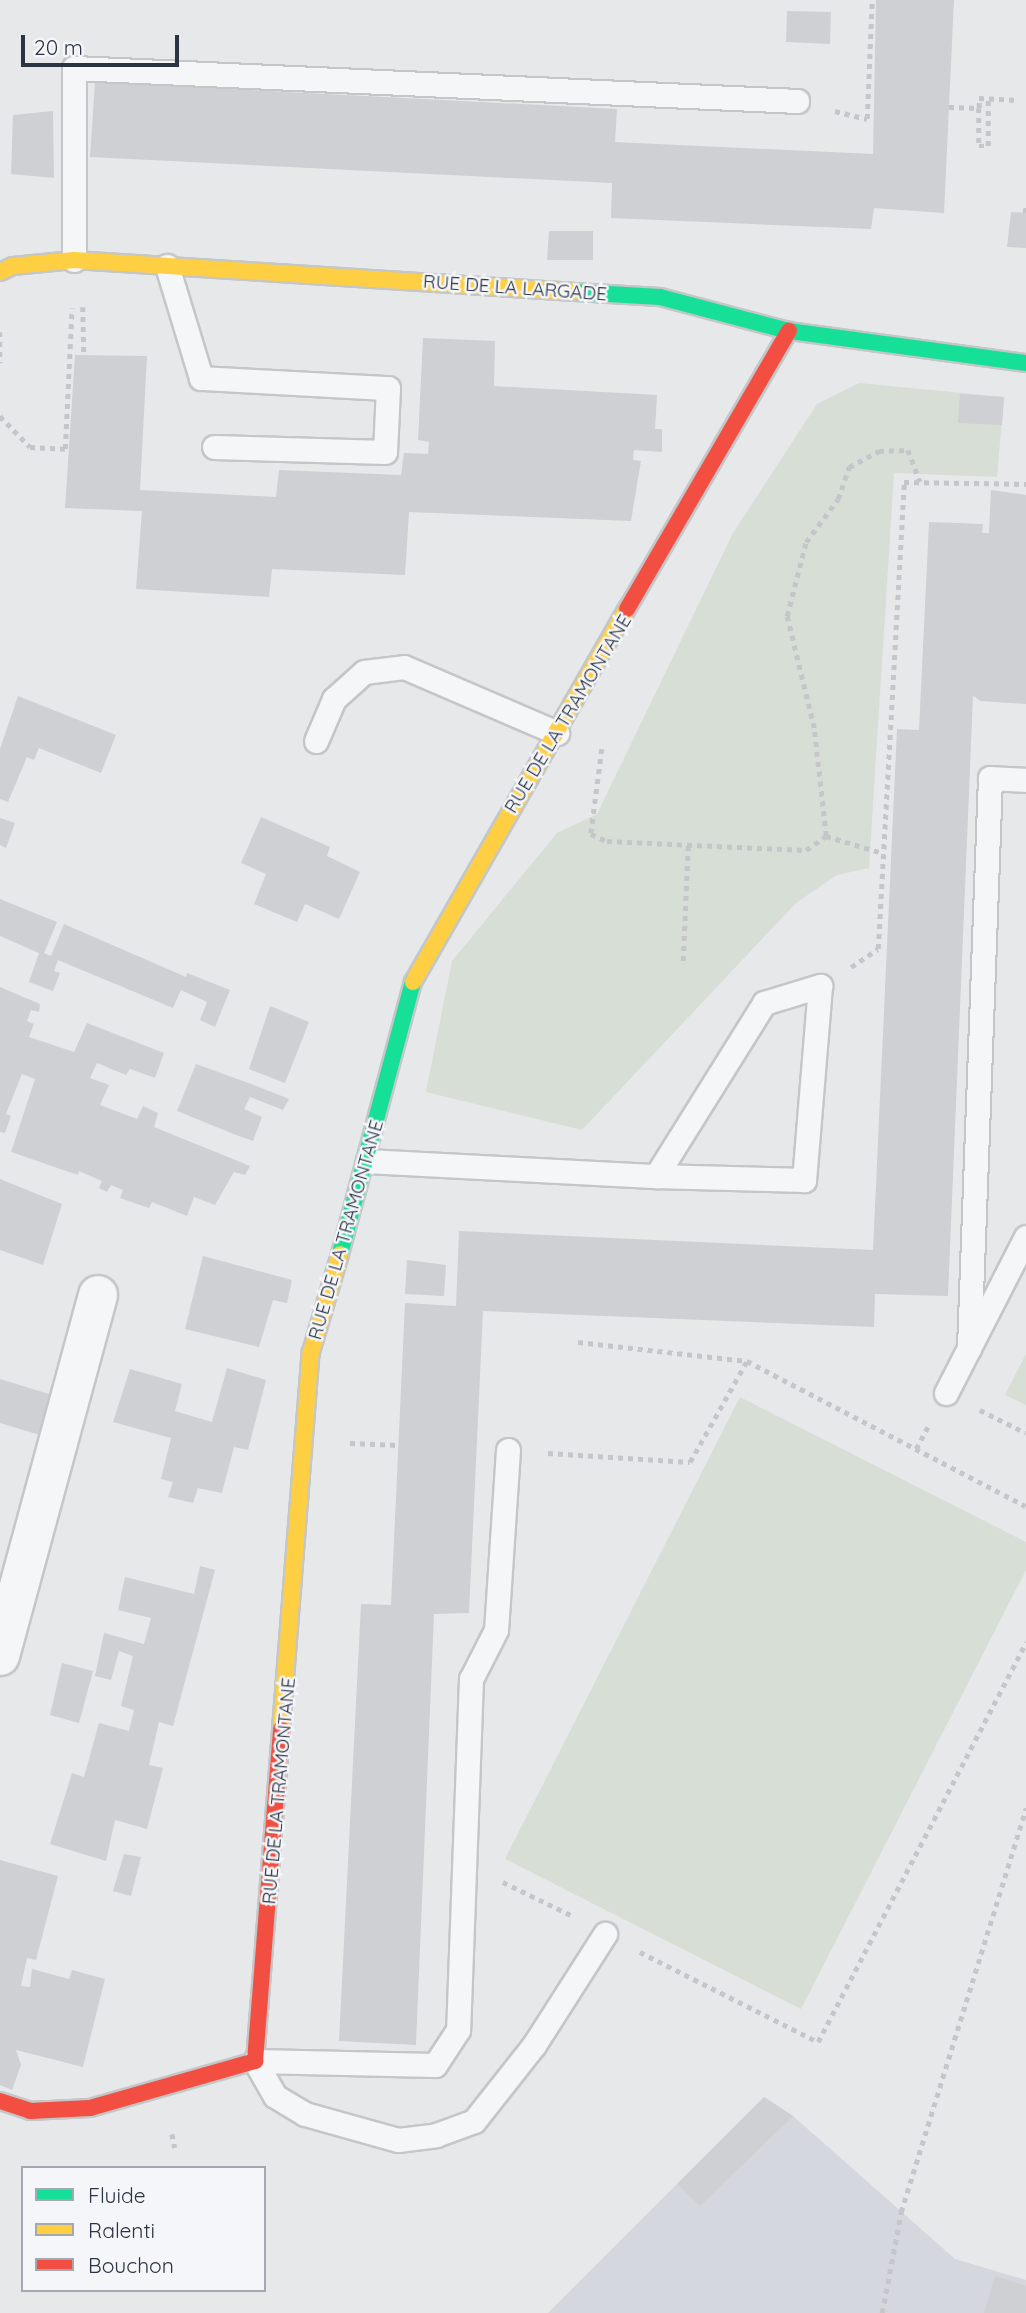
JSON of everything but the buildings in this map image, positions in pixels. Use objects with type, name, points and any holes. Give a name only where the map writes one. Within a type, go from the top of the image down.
[{"type":"street","name":"RUE DE LA LARGADE","points":[[0,272],[13,266],[74,260],[660,297],[789,331],[1026,363]]},
{"type":"street","name":"RUE DE LA TRAMONTANE","points":[[256,2061],[311,1352],[368,1161],[416,971],[789,331]]},
{"type":"street","points":[[0,1656],[98,1295]]},
{"type":"street","points":[[0,2101],[30,2111],[90,2108],[256,2061]]},
{"type":"lane","points":[[74,260],[74,68],[797,101]]},
{"type":"lane","points":[[167,266],[201,378],[388,388],[385,452],[214,447]]},
{"type":"lane","points":[[316,741],[334,699],[363,673],[404,667],[557,733]]},
{"type":"lane","points":[[969,1348],[990,778],[1026,780]]},
{"type":"lane","points":[[368,1161],[656,1176],[804,1180],[821,986],[764,1003],[656,1176]]},
{"type":"lane","points":[[946,1393],[1026,1237]]},
{"type":"lane","points":[[508,1450],[496,1630],[471,1679],[458,2029],[435,2065],[256,2061],[275,2096],[305,2114],[398,2140],[449,2130],[474,2121],[534,2045],[605,1934]]},
{"type":"path","points":[[867,119],[872,0]]},
{"type":"path","points":[[988,99],[988,146],[979,146],[979,99],[988,99],[1017,100]]},
{"type":"path","points":[[949,107],[979,108]]},
{"type":"path","points":[[1025,213],[1026,203]]},
{"type":"path","points":[[83,306],[84,355]]},
{"type":"path","points":[[0,416],[30,447],[65,449],[72,307]]},
{"type":"path","points":[[0,332],[0,363]]},
{"type":"path","points":[[826,836],[814,728],[788,616],[806,542],[838,499],[849,467],[879,451],[908,450],[920,482]]},
{"type":"path","points":[[878,949],[904,482],[1026,484]]},
{"type":"path","points":[[591,817],[591,834],[607,841],[806,850],[826,836]]},
{"type":"path","points":[[826,836],[883,853]]},
{"type":"path","points":[[682,961],[688,845]]},
{"type":"path","points":[[578,1342],[747,1362],[1026,1506]]},
{"type":"path","points":[[508,1450],[690,1462],[747,1362]]},
{"type":"path","points":[[946,1393],[1026,1433]]},
{"type":"path","points":[[605,1934],[818,2042],[1026,1642]]},
{"type":"path","points":[[883,2313],[901,2211],[1026,1808]]},
{"type":"shaded area","points":[[859,383],[1004,397],[997,477],[894,473],[869,868],[837,875],[796,903],[582,1130],[426,1092],[452,961],[557,833],[597,814],[733,533],[817,404]]},
{"type":"shaded area","points":[[1026,1354],[1026,1405],[1005,1395]]},
{"type":"shaded area","points":[[740,1397],[1026,1542],[1026,1570],[801,2009],[505,1859]]},
{"type":"shaded area","points":[[764,2097],[793,2116],[955,2259],[1026,2280],[1026,2313],[548,2313]]},
{"type":"traffic: fast","points":[[575,292],[660,297],[789,331],[1026,363]]},
{"type":"traffic: fast","points":[[340,1254],[413,982]]},
{"type":"traffic: slow","points":[[0,272],[13,266],[74,260],[575,292]]},
{"type":"traffic: slow","points":[[413,982],[627,609]]},
{"type":"traffic: slow","points":[[281,1729],[311,1352],[340,1254]]},
{"type":"traffic: jam","points":[[627,609],[789,331]]},
{"type":"traffic: jam","points":[[0,2101],[30,2111],[90,2108],[255,2061],[281,1729]]}]
